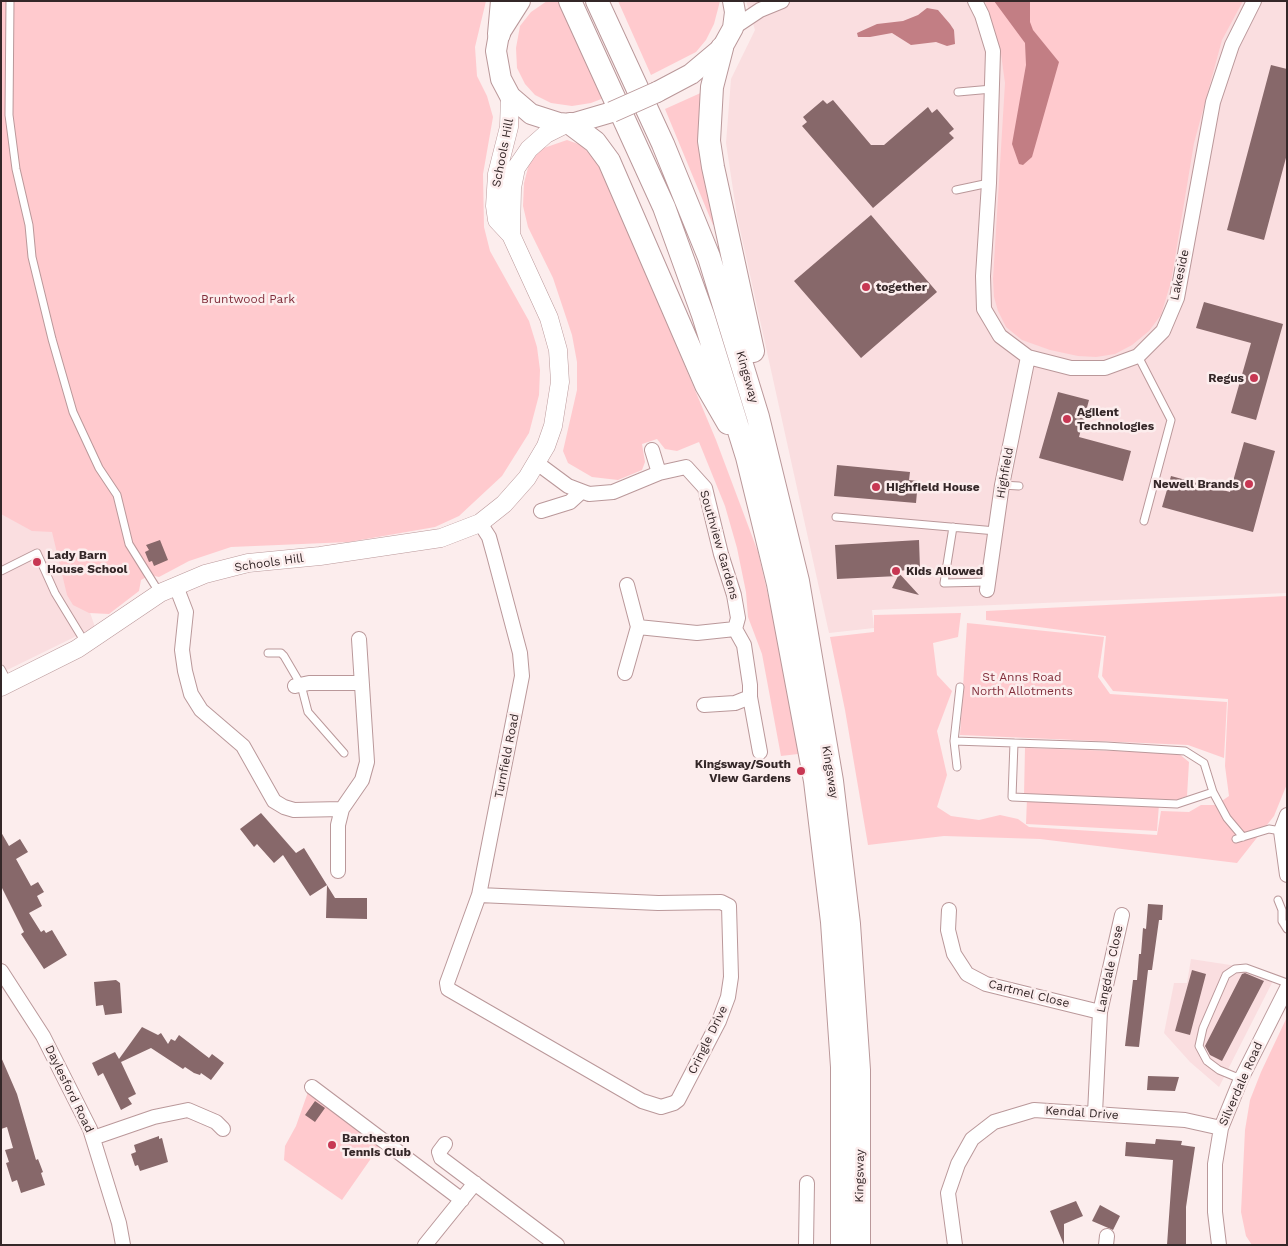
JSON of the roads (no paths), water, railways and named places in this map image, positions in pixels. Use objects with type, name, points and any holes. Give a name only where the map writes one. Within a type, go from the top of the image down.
[{"type":"highway","points":[[500,34],[502,1]]},
{"type":"highway","name":"Kingsway","points":[[570,1],[657,191],[758,456],[798,581],[832,781],[855,992],[859,1070],[859,1245]]},
{"type":"highway","name":"Kingsway","points":[[597,1],[689,204],[727,311],[758,456],[778,584],[811,761],[824,853],[838,991],[842,1067],[842,1245]]},
{"type":"highway","points":[[722,48],[712,87],[709,141],[712,167],[757,369],[765,416],[758,456]]},
{"type":"highway","points":[[569,124],[596,142],[609,161],[706,385],[758,456]]},
{"type":"main road","points":[[520,1],[500,34],[496,61],[501,78],[510,96],[531,114],[549,122],[569,124],[612,112],[691,74],[722,48],[733,28],[735,12],[733,1]]},
{"type":"street","points":[[733,28],[760,10],[782,1]]},
{"type":"street","name":"Lakeside","points":[[975,1],[982,14],[993,51],[990,183],[983,276],[984,309],[1000,336],[1028,357],[1071,368],[1105,368],[1138,356],[1163,331],[1177,298],[1213,102],[1232,45],[1254,1]]},
{"type":"street","name":"Schools Hill","points":[[4,680],[86,644],[168,589],[205,574],[248,563],[408,545],[441,538],[480,523],[511,498],[537,463],[553,426],[559,399],[559,362],[549,318],[511,236],[497,220],[495,206],[497,174],[509,127],[510,96]]},
{"type":"street","name":"Schools Hill","points":[[511,236],[512,188],[520,162],[536,142],[569,124]]},
{"type":"street","name":"Highfield","points":[[988,586],[1002,485],[1028,357]]},
{"type":"street","points":[[537,463],[568,486],[581,492],[599,494],[613,492],[659,473],[652,450]]},
{"type":"street","name":"Southview Gardens","points":[[659,473],[686,466],[705,488],[721,554],[734,595],[738,618],[734,629]]},
{"type":"street","points":[[541,511],[570,502],[581,492]]},
{"type":"street","name":"Turnfield Road","points":[[448,989],[447,983],[479,895],[521,685],[523,665],[492,546],[480,523]]},
{"type":"street","points":[[625,673],[638,627],[627,584]]},
{"type":"street","points":[[168,589],[186,612],[182,650],[185,671],[191,694],[201,710],[243,746],[274,801],[294,810],[342,809]]},
{"type":"street","points":[[638,627],[697,633],[734,629],[744,645],[750,697],[760,752]]},
{"type":"street","points":[[338,871],[338,826],[342,809],[362,780],[367,762],[359,638]]},
{"type":"street","points":[[298,686],[361,683]]},
{"type":"street","points":[[704,705],[735,703],[750,697]]},
{"type":"street","points":[[1286,874],[1281,831],[1287,815]]},
{"type":"street","name":"Cringle Drive","points":[[448,989],[642,1101],[656,1106],[670,1105],[678,1100],[725,1008],[731,977],[730,918],[729,906],[721,902],[658,903],[479,895]]},
{"type":"street","name":"Cartmel Close","points":[[949,910],[948,930],[954,954],[968,974],[986,984],[1100,1012]]},
{"type":"street","name":"Langdale Close","points":[[1095,1113],[1100,1012],[1122,915]]},
{"type":"street","name":"Daylesford Road","points":[[1,971],[43,1036],[93,1138],[119,1223],[122,1245]]},
{"type":"street","name":"Silverdale Road","points":[[1218,1245],[1215,1212],[1215,1164],[1221,1128],[1241,1079],[1287,988]]},
{"type":"street","points":[[312,1087],[462,1200]]},
{"type":"street","points":[[93,1138],[154,1117],[188,1110],[216,1122],[223,1130]]},
{"type":"street","name":"Kendal Drive","points":[[955,1245],[948,1193],[958,1164],[972,1139],[994,1122],[1034,1110],[1185,1120],[1221,1128]]},
{"type":"street","points":[[445,1144],[439,1152],[441,1158],[557,1245]]},
{"type":"street","points":[[425,1245],[475,1183]]},
{"type":"street","points":[[806,1245],[807,1183]]},
{"type":"lane","points":[[10,1],[9,116],[16,169],[29,225],[32,257],[52,339],[73,412],[100,468],[117,495],[129,544],[168,589]]},
{"type":"lane","points":[[958,92],[993,89]]},
{"type":"lane","points":[[956,190],[990,183]]},
{"type":"lane","points":[[1138,356],[1170,420],[1144,521]]},
{"type":"lane","points":[[1002,485],[1019,486]]},
{"type":"lane","points":[[836,517],[996,531]]},
{"type":"lane","points":[[953,527],[944,583],[988,586]]},
{"type":"lane","points":[[1,571],[37,553],[71,621],[86,644]]},
{"type":"lane","points":[[268,653],[281,653],[284,656],[308,712],[344,753]]},
{"type":"lane","points":[[957,767],[954,741],[960,687]]},
{"type":"lane","points":[[954,741],[1185,751],[1204,763],[1213,792],[1239,838],[1270,829],[1281,831]]},
{"type":"lane","points":[[1014,743],[1012,797],[1177,804],[1213,792]]},
{"type":"lane","points":[[1278,900],[1282,910],[1282,922],[1287,929]]},
{"type":"lane","points":[[1241,1079],[1219,1070],[1207,1061],[1200,1046],[1203,1028],[1226,975],[1235,969],[1246,968],[1287,983]]},
{"type":"place","name":"together","points":[[866,287]]},
{"type":"place","name":"Regus","points":[[1254,378]]},
{"type":"place","name":"Agilent Technologies","points":[[1067,419]]},
{"type":"place","name":"Newell Brands","points":[[1249,484]]},
{"type":"place","name":"Highfield House","points":[[876,487]]},
{"type":"place","name":"Lady Barn House School","points":[[37,562]]},
{"type":"place","name":"Kids Allowed","points":[[896,571]]},
{"type":"place","name":"Kingsway/South View Gardens","points":[[801,771]]},
{"type":"place","name":"Barcheston Tennis Club","points":[[332,1145]]},
{"type":"park label","name":"Bruntwood Park","points":[[248,299]]},
{"type":"park label","name":"St Anns Road North Allotments","points":[[1022,684]]}]
